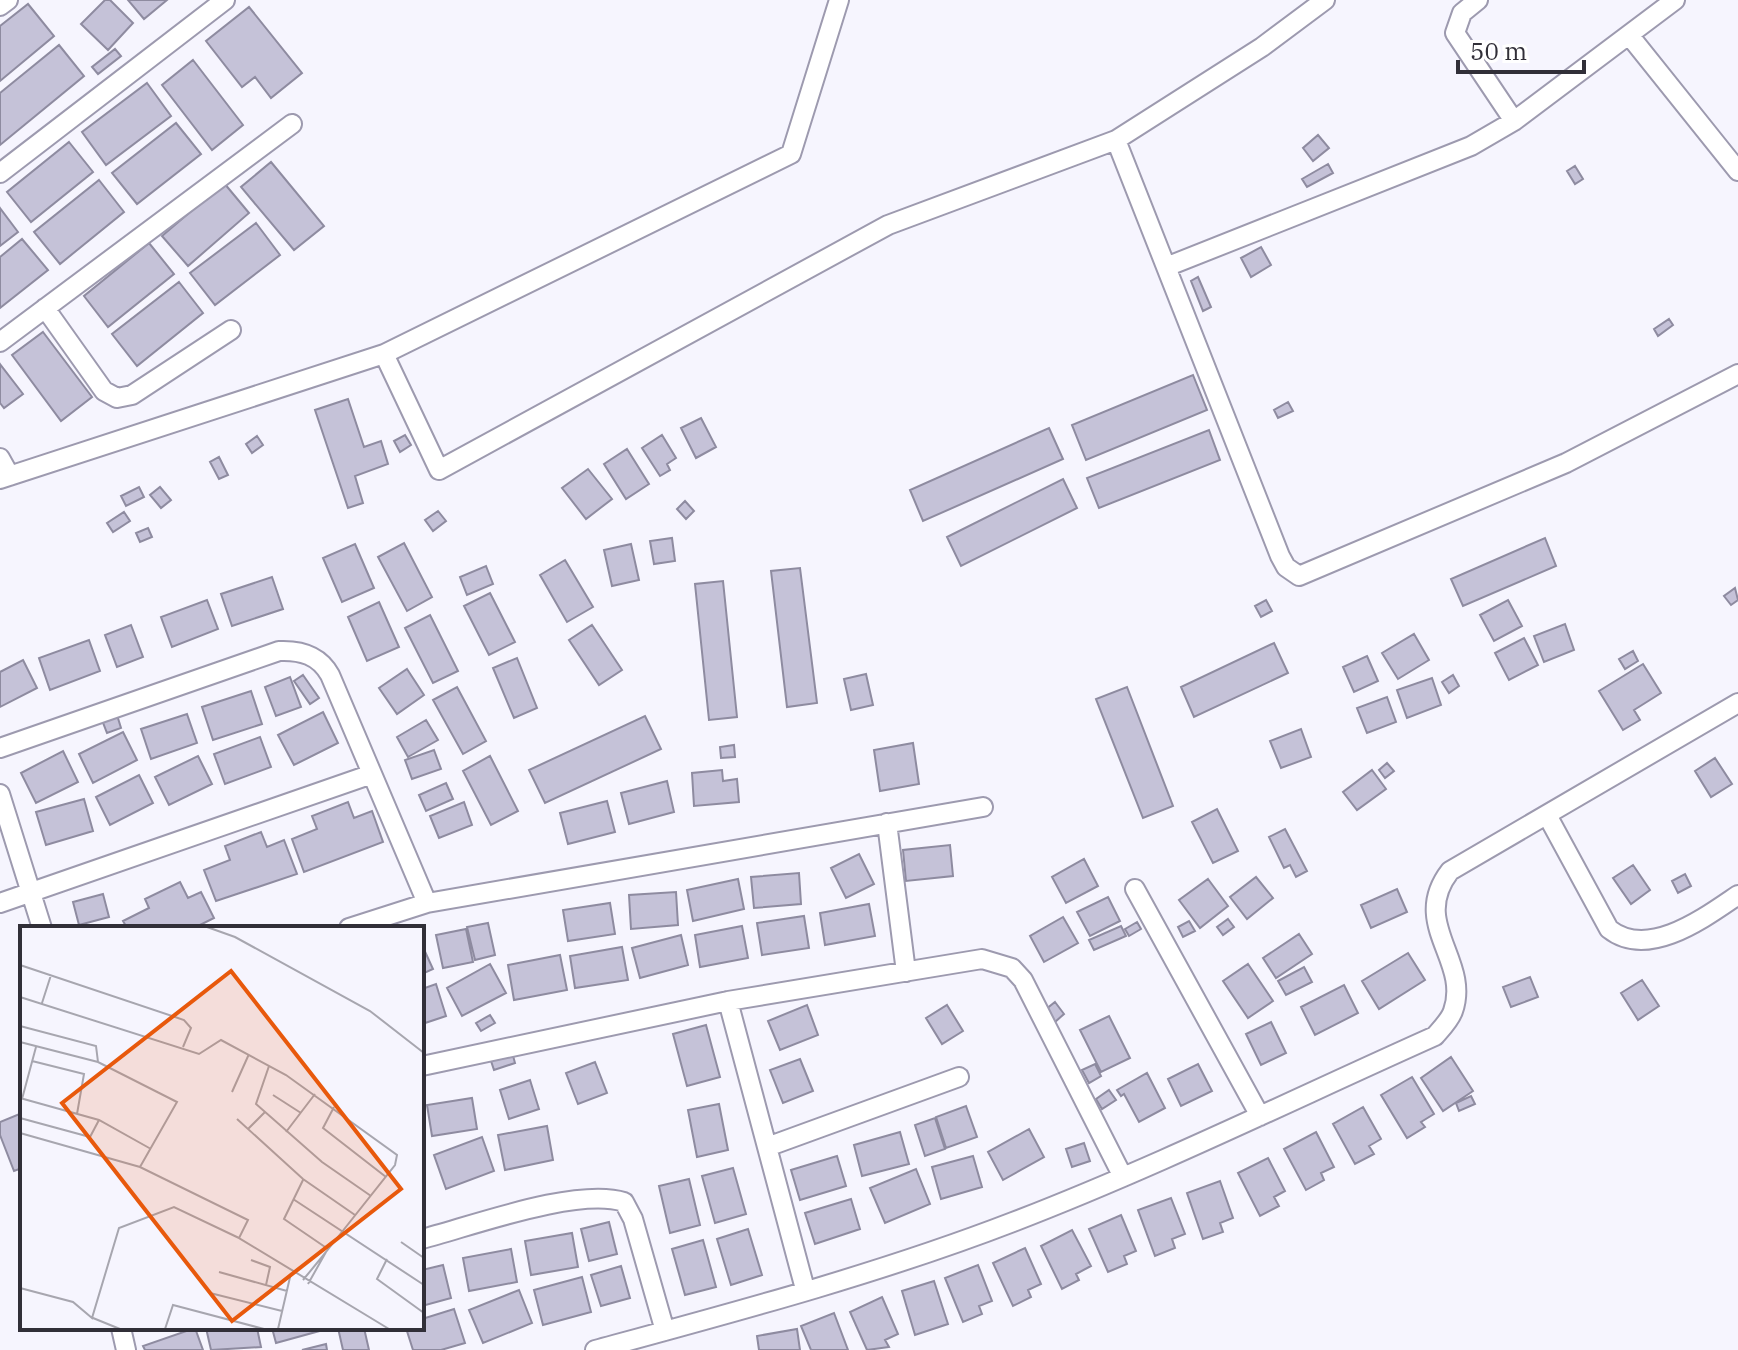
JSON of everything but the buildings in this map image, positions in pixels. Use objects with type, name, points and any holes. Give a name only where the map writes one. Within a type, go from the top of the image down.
[{"type":"street","points":[[0,6],[8,0]]},
{"type":"street","points":[[0,173],[225,0]]},
{"type":"street","points":[[0,458],[5,477],[384,354],[791,154],[839,0]]},
{"type":"street","points":[[384,354],[439,470],[888,225],[1116,140],[1262,47],[1325,0]]},
{"type":"street","points":[[1478,0],[1462,13],[1455,33],[1514,121]]},
{"type":"street","points":[[1166,267],[1471,146],[1514,121],[1675,0]]},
{"type":"street","points":[[1629,35],[1738,171]]},
{"type":"street","points":[[0,342],[292,124]]},
{"type":"street","points":[[1116,140],[1280,556],[1286,567],[1299,576],[1566,463],[1738,374]]},
{"type":"street","points":[[45,308],[104,391],[117,398],[132,395],[231,330]]},
{"type":"street","points":[[0,748],[279,651],[307,653],[325,665],[427,903]]},
{"type":"street","points":[[595,1350],[805,1289],[1010,1223],[1123,1177],[1435,1036],[1453,1013],[1457,991],[1433,906],[1437,888],[1450,871],[1738,703]]},
{"type":"street","points":[[0,903],[372,774]]},
{"type":"street","points":[[0,794],[41,926]]},
{"type":"street","points":[[355,926],[427,903],[983,807]]},
{"type":"street","points":[[1547,815],[1609,929],[1620,939],[1644,941],[1678,931],[1738,895]]},
{"type":"street","points":[[887,823],[906,972]]},
{"type":"street","points":[[1135,889],[1260,1116]]},
{"type":"street","points":[[424,1066],[728,1001],[982,959],[1012,968],[1023,980],[1123,1177]]},
{"type":"street","points":[[728,1001],[805,1289]]},
{"type":"street","points":[[767,1147],[959,1077]]},
{"type":"street","points":[[424,1238],[579,1199],[608,1197],[624,1202],[633,1219],[665,1331]]},
{"type":"street","points":[[121,1330],[126,1350]]}]
